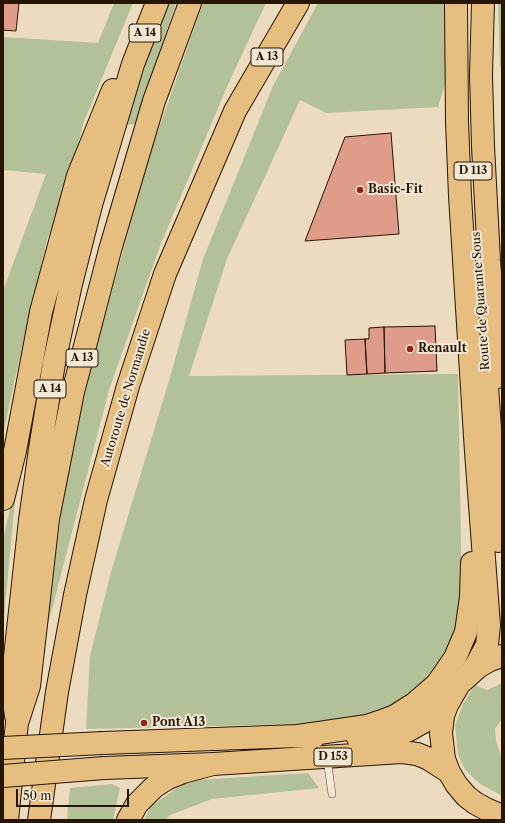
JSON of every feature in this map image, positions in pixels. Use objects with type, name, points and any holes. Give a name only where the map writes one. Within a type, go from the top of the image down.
[{"type":"main road","name":"A 14","points":[[17,723],[12,684],[30,520],[54,363],[71,284],[89,212],[133,64],[158,3]]},
{"type":"main road","name":"A 13","points":[[7,820],[17,723],[29,686],[48,519],[73,392],[110,250],[154,101],[190,3]]},
{"type":"main road","points":[[235,111],[282,3]]},
{"type":"main road","name":"Autoroute de Normandie","points":[[39,820],[57,692],[75,595],[96,500],[128,386],[165,274],[235,111],[298,3]]},
{"type":"main road","points":[[456,3],[456,122],[476,452],[489,625],[487,645],[472,671],[459,684],[449,699],[443,716],[441,733],[442,753],[449,772],[461,790],[491,814]]},
{"type":"main road","name":"Route de Quarante Sous","points":[[468,3],[473,182],[502,598]]},
{"type":"main road","points":[[484,3],[494,165],[502,239]]},
{"type":"main road","name":"Route de Quarante Sous","points":[[484,3],[481,75],[485,184],[502,428]]},
{"type":"main road","points":[[3,499],[15,451],[41,312],[78,176],[111,93],[133,64]]},
{"type":"main road","points":[[298,736],[366,726],[395,716],[424,696],[437,684],[448,669],[462,644],[470,612],[476,452]]},
{"type":"main road","points":[[472,671],[498,658]]},
{"type":"main road","name":"D 153","points":[[3,748],[298,736],[345,738],[394,735],[409,730],[427,721],[449,699]]},
{"type":"main road","name":"D 153","points":[[3,776],[104,768],[212,764],[408,752],[427,758],[449,772]]},
{"type":"main road","points":[[128,820],[137,804],[154,786],[183,772],[212,764]]},
{"type":"lane","points":[[327,757],[332,794]]},
{"type":"green space","points":[[114,3],[133,3],[83,124],[69,181],[47,240],[3,436],[3,291],[46,174],[3,170],[3,37],[98,43]]},
{"type":"green space","points":[[166,3],[176,3],[135,124],[125,125]]},
{"type":"green space","points":[[203,3],[266,3],[229,82],[160,246],[109,390],[46,632],[65,484],[93,358],[151,151]]},
{"type":"green space","points":[[318,3],[449,3],[445,84],[438,107],[326,113],[300,100],[227,259],[189,376],[458,374],[462,603],[449,649],[423,682],[402,699],[375,713],[340,723],[86,729],[90,656],[111,572],[171,374],[203,259],[273,86]]},
{"type":"green space","points":[[498,3],[502,3],[502,67],[500,67]]},
{"type":"green space","points":[[17,479],[3,628],[3,539]]},
{"type":"green space","points":[[502,683],[502,719],[495,729],[496,741],[502,758],[502,796],[479,783],[466,771],[458,755],[455,725],[463,704],[475,685],[487,690]]},
{"type":"green space","points":[[308,773],[319,788],[212,799],[170,815],[165,820],[144,820],[151,806],[180,786],[197,780]]},
{"type":"green space","points":[[112,784],[120,788],[113,820],[67,820],[70,788]]},
{"type":"building","points":[[3,3],[19,3],[16,31],[3,30]]},
{"type":"building","points":[[391,133],[399,234],[305,241],[345,137]]},
{"type":"building","name":"Renault","points":[[435,326],[437,371],[385,373],[384,327]]},
{"type":"building","points":[[384,327],[385,373],[367,374],[365,339],[369,339],[369,328]]},
{"type":"building","points":[[365,339],[367,374],[347,375],[345,340]]},
{"type":"place","name":"Basic-Fit","points":[[360,190]]},
{"type":"place","name":"Renault","points":[[410,349]]},
{"type":"place","name":"Pont A13","points":[[144,723]]}]
